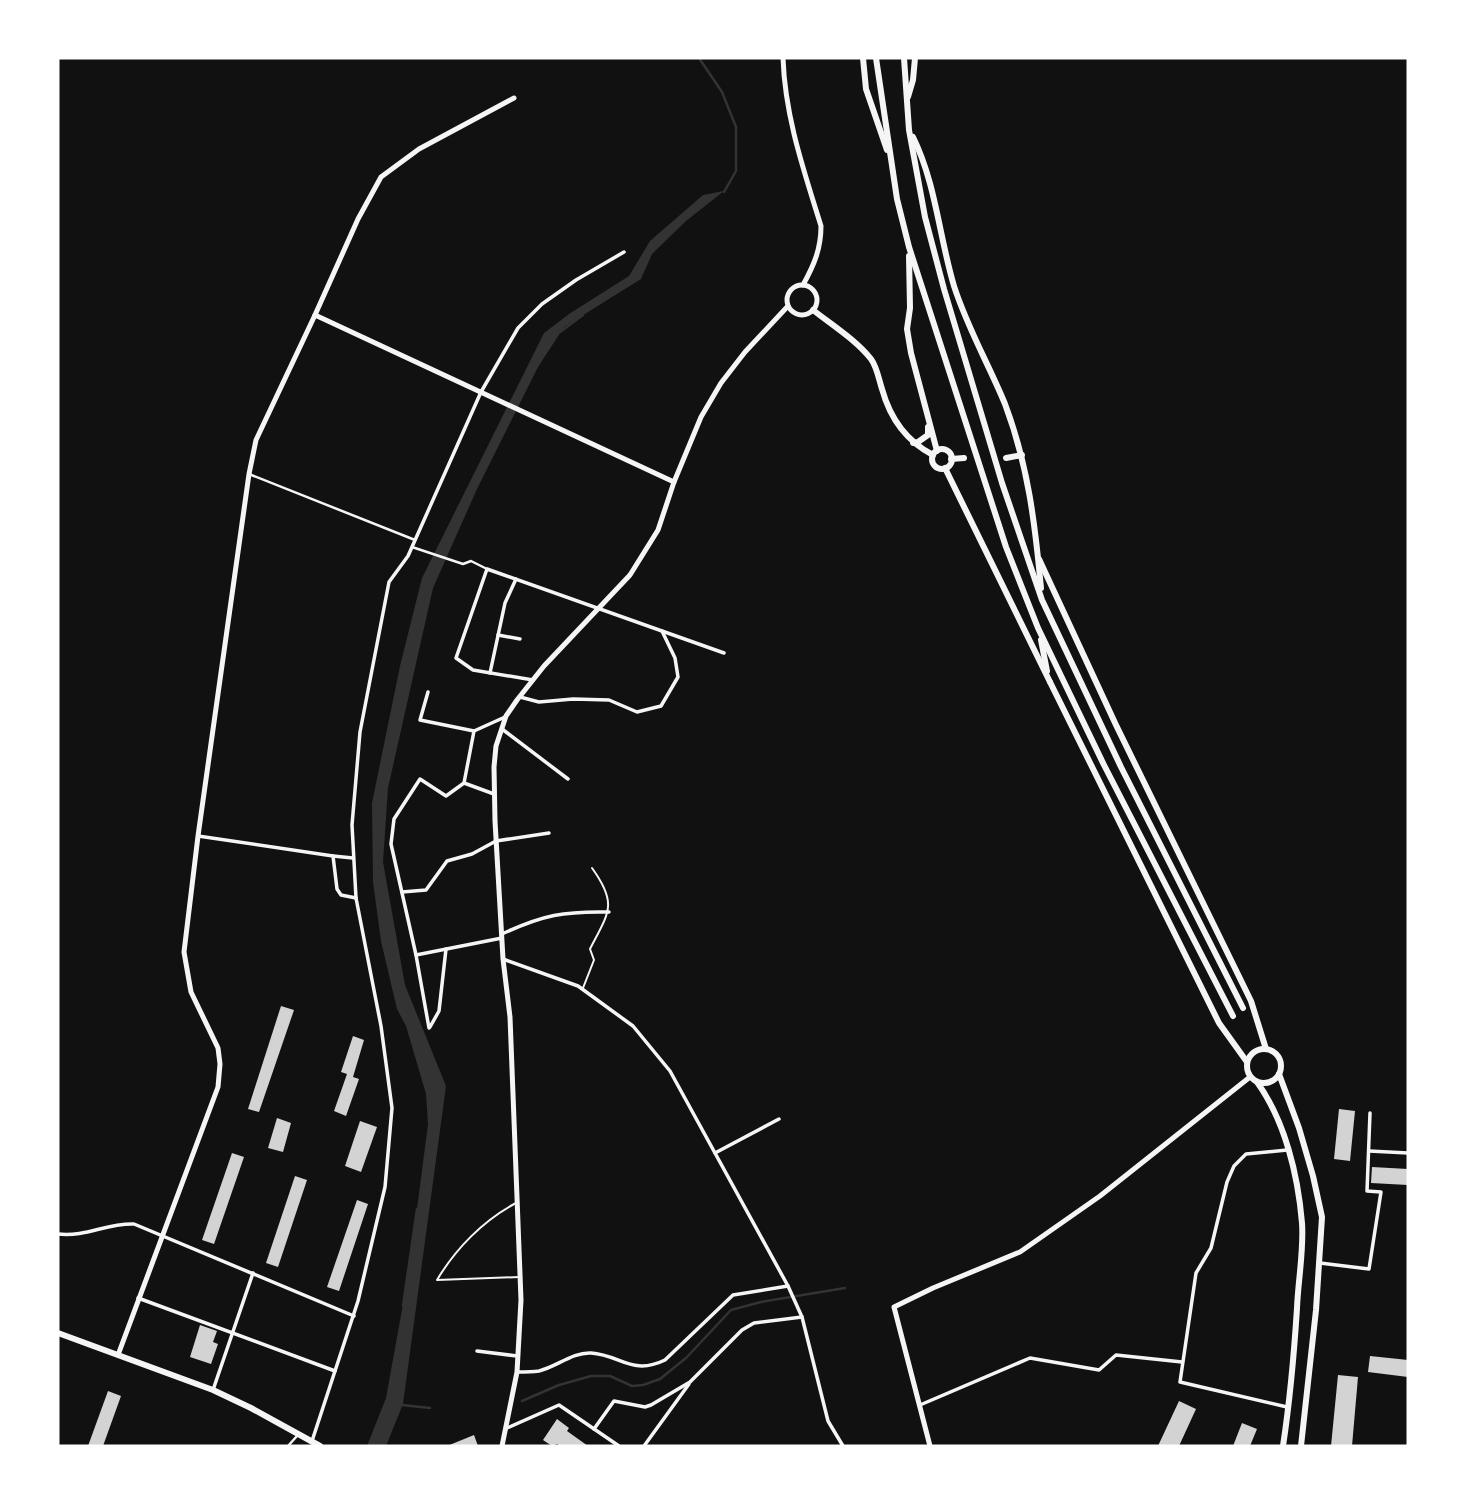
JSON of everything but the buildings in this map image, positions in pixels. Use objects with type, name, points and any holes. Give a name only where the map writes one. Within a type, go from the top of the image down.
[{"type":"main road","points":[[502,1446],[517,1372],[521,1309],[510,1017],[503,959],[496,841],[496,746],[506,716],[533,680],[630,575],[658,530],[674,482],[701,417],[721,383],[745,352],[788,306],[790,291],[803,285],[814,266],[821,245],[821,226],[788,114],[783,58]]},
{"type":"main road","points":[[863,58],[866,89],[889,154]]},
{"type":"main road","points":[[876,58],[889,154],[909,247],[1006,547],[1038,628],[1104,765],[1233,1016]]},
{"type":"main road","points":[[904,58],[909,130],[919,190],[944,289],[1002,483],[1042,600],[1121,767],[1243,1008]]},
{"type":"main road","points":[[906,103],[913,80],[915,58]]},
{"type":"main road","points":[[118,1355],[218,1087],[218,1048],[191,992],[184,952],[198,836],[256,440],[358,219],[381,177],[419,149],[514,98]]},
{"type":"main road","points":[[909,130],[922,155],[932,187],[954,286],[1004,404],[1022,455],[1029,485],[1042,600]]},
{"type":"main road","points":[[813,310],[873,361],[887,407],[901,431],[913,443],[935,453],[947,451],[951,459],[950,465],[945,468],[933,465],[935,453],[907,329],[910,307],[909,247]]},
{"type":"main road","points":[[788,306],[799,315],[813,310],[817,296],[811,288],[803,285]]},
{"type":"main road","points":[[315,315],[674,482]]},
{"type":"main road","points":[[913,443],[928,435],[929,422]]},
{"type":"main road","points":[[1006,458],[1022,455]]},
{"type":"main road","points":[[951,459],[964,458]]},
{"type":"main road","points":[[945,468],[1219,1023],[1247,1062]]},
{"type":"main road","points":[[1038,556],[1116,725],[1251,1001],[1266,1049]]},
{"type":"main road","points":[[1038,628],[1050,682]]},
{"type":"main road","points":[[1254,1080],[1265,1083],[1279,1074],[1279,1058],[1273,1052],[1266,1049],[1251,1054],[1247,1070],[1254,1080],[1265,1094],[1283,1132],[1297,1185],[1303,1225],[1289,1407],[1283,1446]]},
{"type":"main road","points":[[1279,1074],[1299,1128],[1322,1217],[1320,1263],[1301,1446]]},
{"type":"main road","points":[[930,1446],[894,1307],[933,1287],[1020,1252],[1100,1196],[1254,1080]]},
{"type":"main road","points":[[58,1333],[213,1390],[315,1443]]},
{"type":"street","points":[[315,1443],[354,1316],[386,1187],[392,1108],[381,1026],[356,898],[352,825],[360,732],[389,582],[416,540],[481,392],[518,328],[542,304],[624,252]]},
{"type":"street","points":[[249,474],[416,540]]},
{"type":"street","points":[[412,547],[463,564],[471,561],[724,653]]},
{"type":"street","points":[[487,569],[456,659],[473,670],[533,680]]},
{"type":"street","points":[[490,673],[505,603],[516,579]]},
{"type":"street","points":[[520,697],[539,702],[609,700],[637,712],[661,706],[678,677],[675,657],[662,631]]},
{"type":"street","points":[[498,635],[520,639]]},
{"type":"street","points":[[428,692],[420,720],[474,731],[506,716]]},
{"type":"street","points":[[502,729],[568,779]]},
{"type":"street","points":[[446,949],[439,1011],[429,1028],[391,844],[394,819],[420,779],[446,796],[464,783],[474,731]]},
{"type":"street","points":[[464,783],[494,794]]},
{"type":"street","points":[[402,892],[426,890],[447,861],[496,841],[549,833]]},
{"type":"street","points":[[198,836],[353,858]]},
{"type":"street","points":[[333,856],[337,889],[341,895],[356,898]]},
{"type":"street","points":[[416,955],[502,936],[536,918],[576,911],[609,912]]},
{"type":"street","points":[[503,959],[536,969],[583,989],[633,1026],[670,1071],[788,1286],[802,1317],[828,1420],[840,1445]]},
{"type":"street","points":[[1320,1263],[1369,1269],[1381,1192],[1367,1191],[1370,1113]]},
{"type":"street","points":[[715,1153],[779,1119]]},
{"type":"street","points":[[1287,1150],[1247,1154],[1234,1166],[1227,1182],[1211,1248],[1196,1273],[1180,1382],[1289,1407]]},
{"type":"street","points":[[1368,1151],[1408,1153]]},
{"type":"street","points":[[58,1234],[80,1235],[123,1224],[134,1224],[354,1316]]},
{"type":"street","points":[[213,1390],[253,1273]]},
{"type":"street","points":[[517,1372],[539,1371],[580,1354],[590,1353],[632,1365],[654,1365],[665,1360],[733,1295],[788,1286]]},
{"type":"street","points":[[138,1298],[335,1371]]},
{"type":"street","points":[[644,1446],[690,1382],[742,1330],[754,1322],[802,1317]]},
{"type":"street","points":[[477,1351],[516,1356]]},
{"type":"street","points":[[920,1405],[1030,1358],[1098,1370],[1116,1355],[1182,1362]]},
{"type":"street","points":[[594,1429],[614,1401],[645,1407],[690,1382]]},
{"type":"street","points":[[505,1429],[559,1405],[619,1446]]},
{"type":"street","points":[[288,1446],[300,1434]]},
{"type":"lane","points":[[583,989],[594,960],[590,949],[609,912],[606,888],[592,868]]},
{"type":"lane","points":[[518,1202],[498,1213],[471,1237],[447,1262],[437,1280],[520,1277]]},
{"type":"shaded area","points":[[724,191],[686,221],[652,254],[641,279],[564,327],[538,367],[477,489],[433,588],[388,788],[383,862],[405,985],[446,1086],[403,1404],[386,1446],[367,1446],[386,1398],[409,1271],[428,1124],[426,1094],[406,1026],[397,1009],[381,941],[373,882],[372,803],[400,666],[422,578],[544,333],[629,276],[650,241],[703,195]]},
{"type":"waterway","points":[[699,58],[722,92],[736,127],[736,171],[724,192]]},
{"type":"waterway","points":[[560,332],[583,315]]},
{"type":"waterway","points":[[403,1306],[417,1209]]},
{"type":"waterway","points":[[522,1401],[559,1385],[591,1376],[610,1376],[632,1386],[643,1385],[660,1379],[686,1358],[731,1310],[761,1302],[845,1288]]},
{"type":"waterway","points":[[402,1405],[430,1408]]}]
